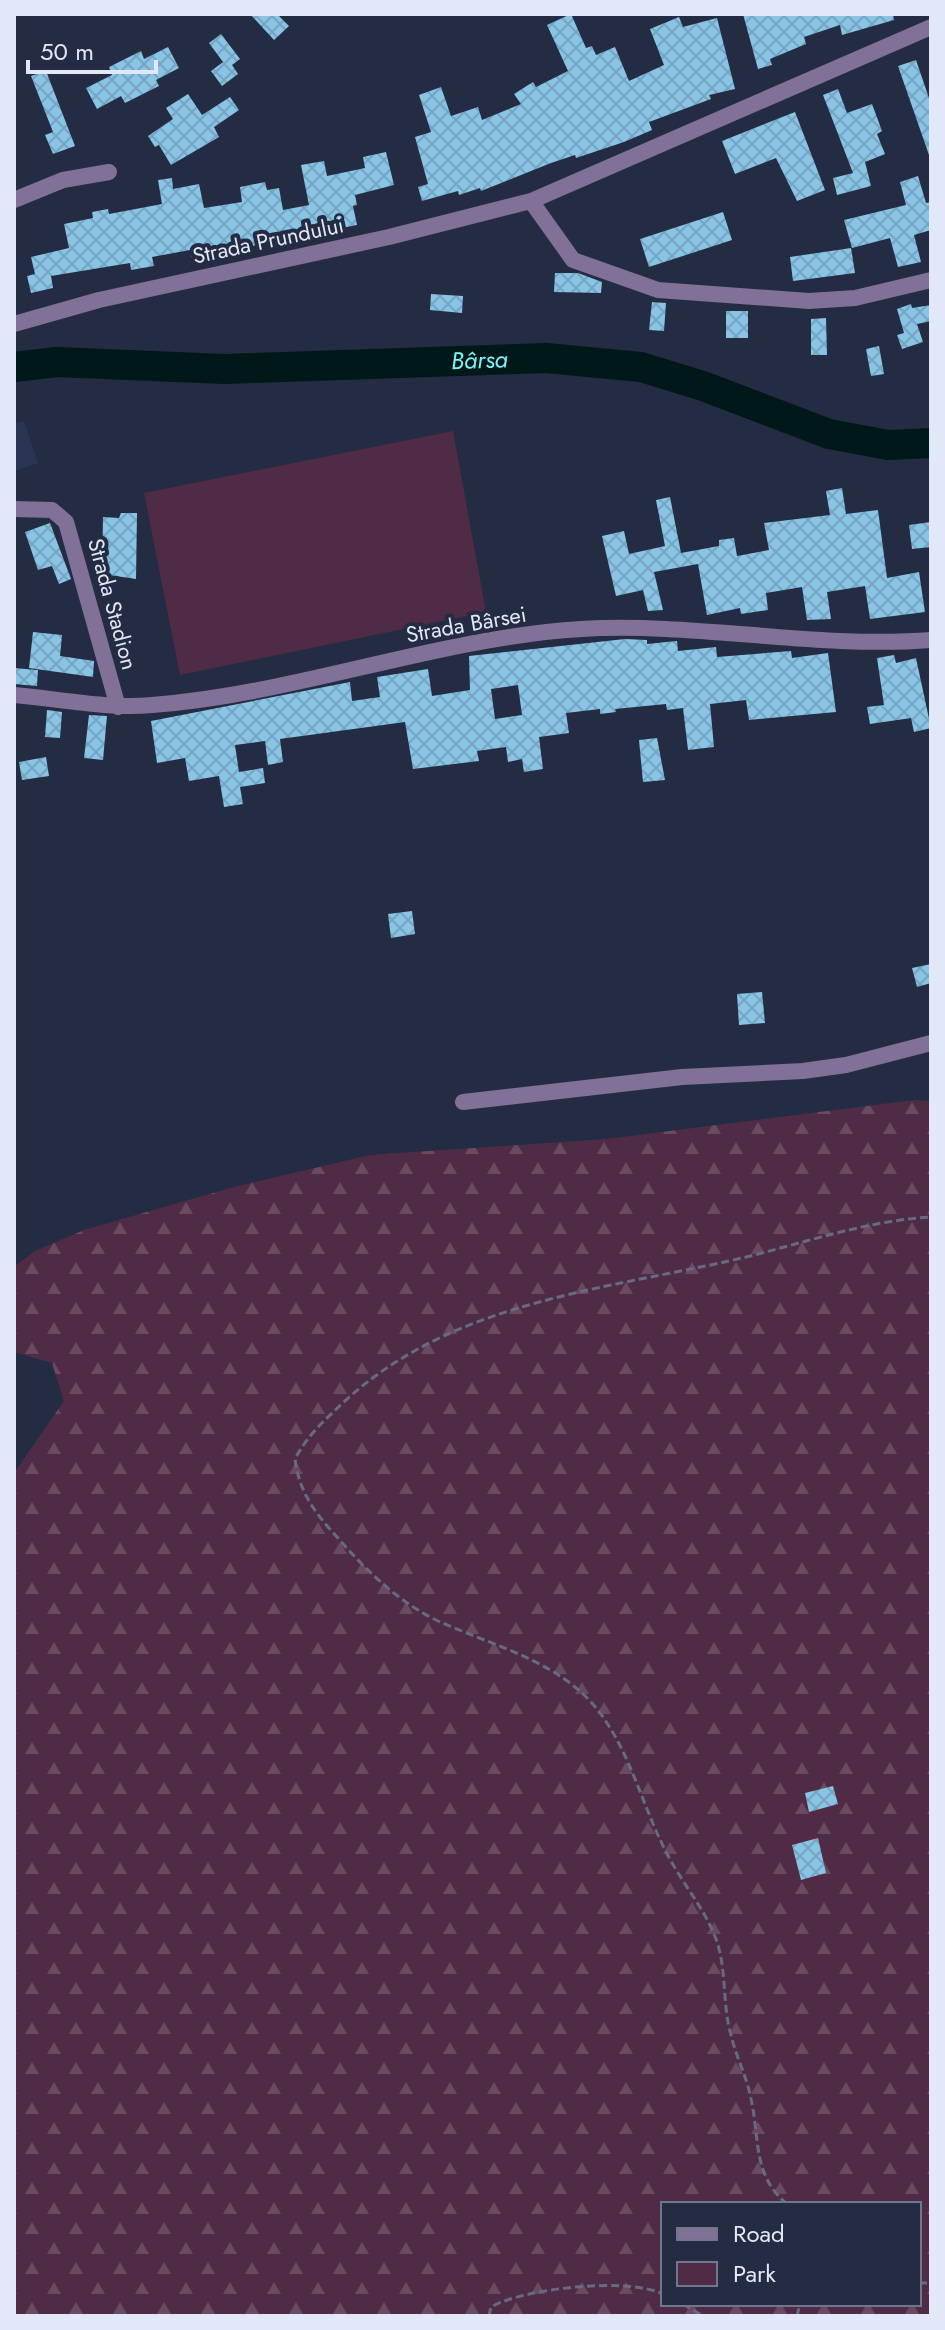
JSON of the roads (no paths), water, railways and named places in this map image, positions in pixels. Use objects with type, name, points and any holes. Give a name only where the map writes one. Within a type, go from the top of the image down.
[{"type":"street","name":"Strada Prundului","points":[[14,324],[99,300],[389,237],[531,201],[931,27]]},
{"type":"street","points":[[14,200],[63,180],[109,172]]},
{"type":"street","points":[[531,201],[573,260],[658,290],[809,301],[855,298],[931,280]]},
{"type":"street","name":"Strada Stadion","points":[[14,509],[52,510],[66,522],[118,707]]},
{"type":"street","name":"Strada Bârsei","points":[[14,695],[118,707],[192,700],[440,650],[581,629],[872,641],[931,640]]},
{"type":"street","points":[[463,1102],[667,1078],[803,1071],[846,1065],[931,1043]]},
{"type":"waterway","name":"Bârsa","points":[[14,367],[57,362],[224,369],[546,358],[641,367],[703,386],[829,434],[888,445],[931,443]]}]
